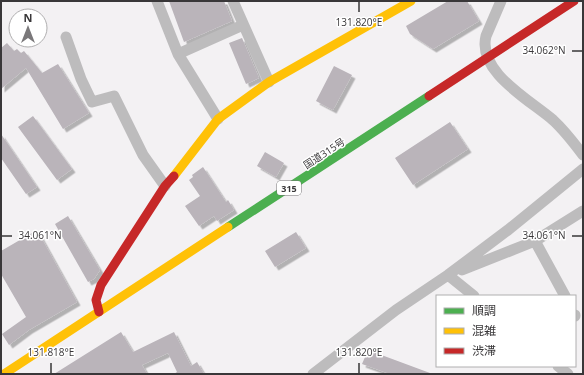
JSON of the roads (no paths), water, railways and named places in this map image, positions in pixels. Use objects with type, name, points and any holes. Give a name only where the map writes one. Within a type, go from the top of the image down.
[{"type":"main road","points":[[99,312],[96,300],[101,284],[165,186],[188,160],[218,119],[269,82],[411,1]]},
{"type":"main road","name":"国道315号","points":[[4,374],[574,1]]},
{"type":"street","points":[[157,1],[178,54],[218,119]]},
{"type":"street","points":[[233,1],[269,82]]},
{"type":"street","points":[[502,1],[484,41],[487,59],[495,72],[566,132],[583,155]]},
{"type":"street","points":[[178,54],[243,25]]},
{"type":"street","points":[[66,37],[81,79],[92,102],[114,96],[143,155],[165,186]]},
{"type":"street","points":[[313,374],[396,310],[448,275],[508,230],[583,169]]},
{"type":"street","points":[[448,275],[535,241],[583,211]]},
{"type":"street","points":[[535,241],[564,295]]},
{"type":"street","points":[[448,275],[473,295]]},
{"type":"street","points":[[559,367],[568,374]]}]
